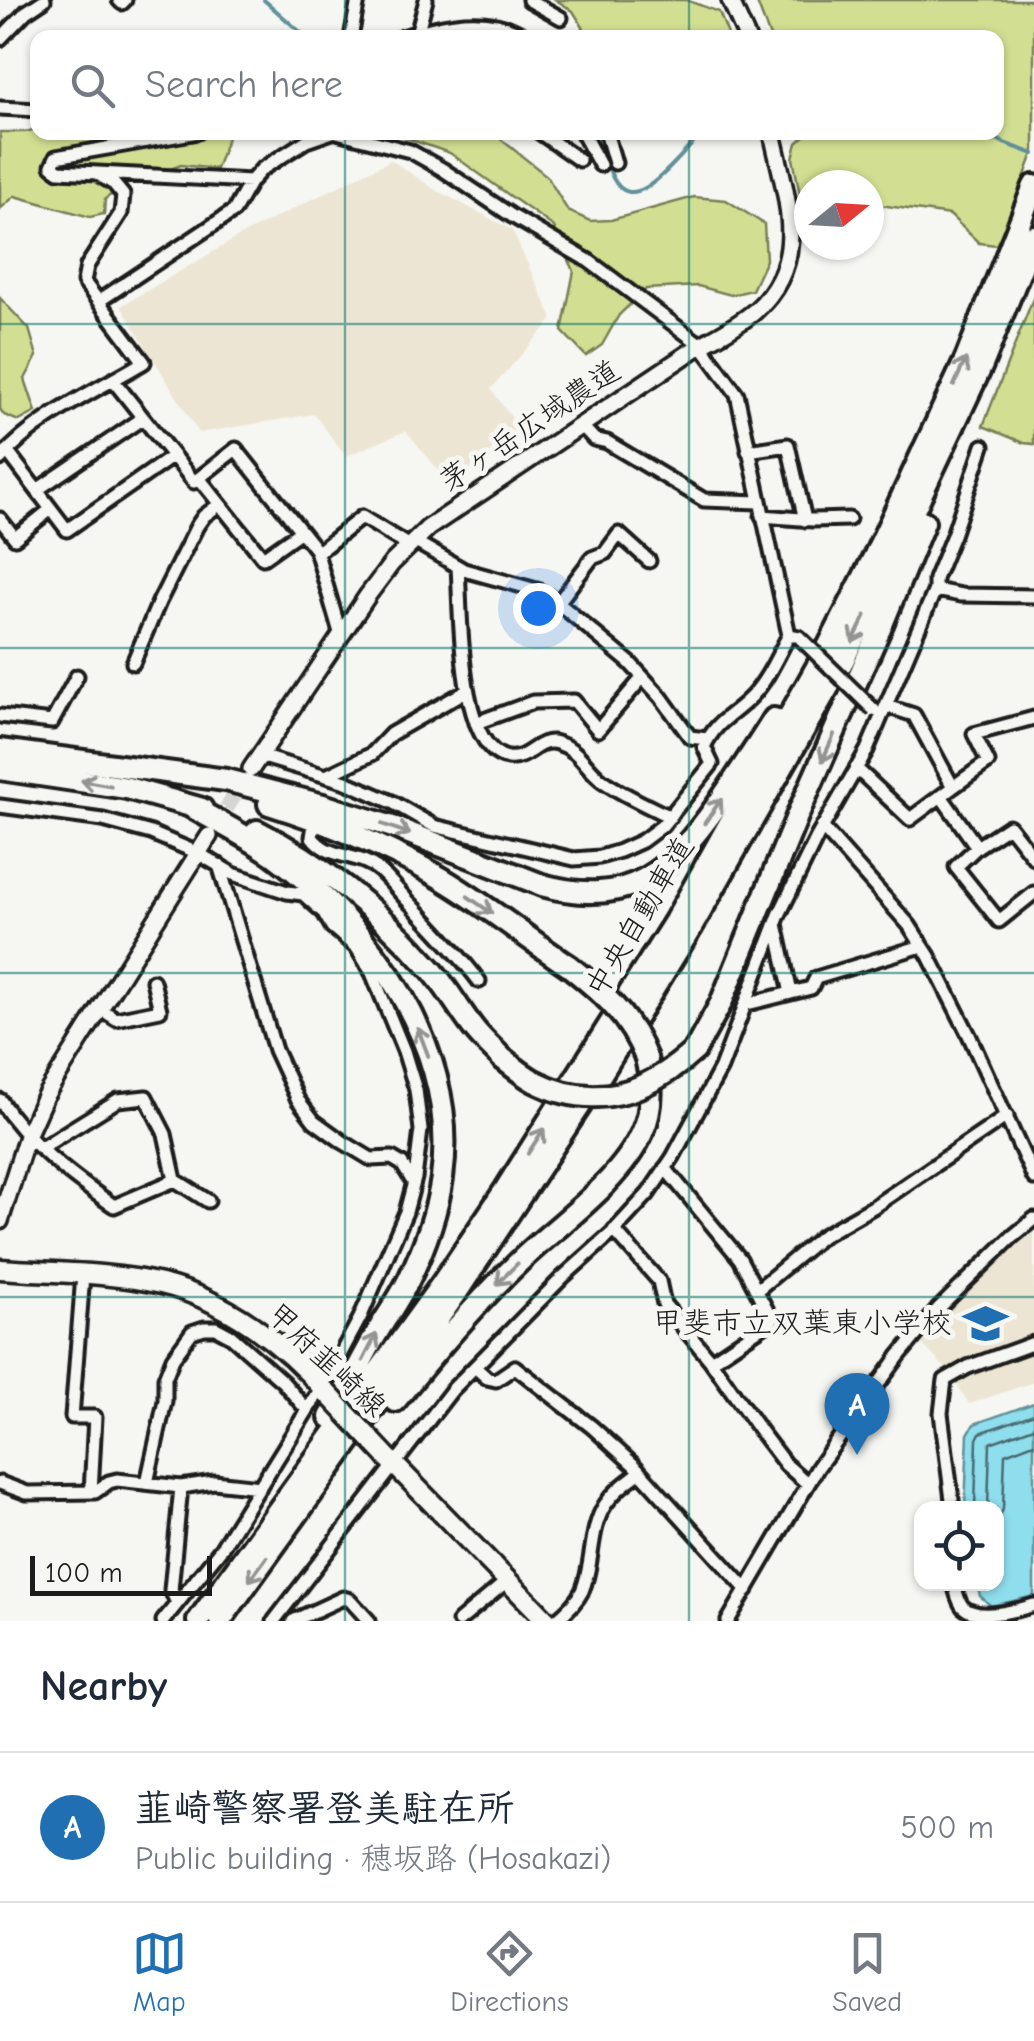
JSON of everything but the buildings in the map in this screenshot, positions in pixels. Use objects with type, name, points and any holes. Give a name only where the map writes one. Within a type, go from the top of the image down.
[{"type":"highway","name":"中央自動車道","points":[[220,1621],[380,1402],[601,1074],[691,928],[844,659],[982,366],[1024,244],[1034,186]]},
{"type":"highway","name":"中央自動車道","points":[[198,1621],[441,1284],[586,1063],[693,888],[875,556],[1024,244]]},
{"type":"highway","points":[[0,769],[127,788],[235,820],[339,880],[431,970],[476,1031],[531,1080],[578,1096],[606,1096],[655,1082],[695,1050],[721,1003],[798,814],[884,622],[982,366]]},
{"type":"highway","points":[[0,750],[226,780],[396,828],[542,886],[595,894],[614,891],[640,882],[668,864],[691,842],[750,758],[875,556]]},
{"type":"highway","points":[[132,767],[327,823],[437,875],[594,987],[628,1021],[650,1073],[648,1119],[617,1172],[469,1312],[282,1537]]},
{"type":"highway","points":[[190,806],[273,855],[318,892],[358,935],[394,982],[424,1038],[439,1091],[444,1134],[442,1179],[408,1281],[353,1381],[228,1580]]},
{"type":"main road","name":"甲府韮崎線","points":[[0,1269],[164,1285],[216,1305],[256,1328],[324,1390],[547,1621]]},
{"type":"street","points":[[0,39],[44,0]]},
{"type":"street","points":[[352,30],[358,0]]},
{"type":"street","points":[[417,30],[426,0]]},
{"type":"street","points":[[529,0],[561,18]]},
{"type":"street","points":[[730,0],[744,30]]},
{"type":"street","points":[[435,30],[482,22],[513,30]]},
{"type":"street","points":[[0,108],[30,110]]},
{"type":"street","points":[[151,140],[56,156],[52,166],[59,171],[250,181]]},
{"type":"street","points":[[99,301],[234,211],[250,181],[262,169],[309,140]]},
{"type":"street","points":[[368,140],[410,150],[442,168],[512,216],[590,260],[701,345],[737,394],[762,516],[794,636],[881,711],[914,715],[953,786]]},
{"type":"street","points":[[551,140],[580,160]]},
{"type":"street","points":[[586,140],[600,165]]},
{"type":"street","points":[[609,140],[616,163]]},
{"type":"street","name":"茅ヶ岳広域農道","points":[[256,763],[380,579],[412,544],[444,516],[753,312],[774,288],[785,266],[792,227],[774,140]]},
{"type":"street","points":[[96,173],[114,184],[122,195],[121,213],[88,266],[84,282],[144,362],[42,422],[4,455],[67,530],[173,456]]},
{"type":"street","points":[[114,380],[194,482],[236,449],[317,554],[341,636]]},
{"type":"street","points":[[37,490],[143,418]]},
{"type":"street","points":[[581,425],[594,439],[607,442],[704,500],[759,502]]},
{"type":"street","points":[[748,451],[788,446],[806,520]]},
{"type":"street","points":[[274,1621],[392,1461],[452,1390],[614,1230],[666,1168],[722,1068],[776,924],[822,826],[856,768],[935,590],[984,446]]},
{"type":"street","points":[[199,478],[263,558],[300,531]]},
{"type":"street","points":[[133,663],[197,526],[220,504]]},
{"type":"street","points":[[0,519],[15,538],[51,508]]},
{"type":"street","points":[[762,516],[849,518]]},
{"type":"street","points":[[317,554],[362,517],[458,567],[540,590],[630,663],[690,737],[707,739]]},
{"type":"street","points":[[558,603],[592,558],[604,553],[619,534],[649,562]]},
{"type":"street","points":[[458,567],[466,691],[476,722],[492,747],[502,756],[521,758],[542,743],[554,741],[580,754],[607,784],[670,817]]},
{"type":"street","points":[[935,590],[1034,596]]},
{"type":"street","points":[[256,763],[331,781],[392,802],[434,826],[574,860],[600,858],[642,841],[670,817],[712,764],[704,747],[712,729],[751,697],[794,636]]},
{"type":"street","points":[[0,716],[52,722],[76,676]]},
{"type":"street","points":[[476,722],[533,702],[574,701],[598,730],[642,676]]},
{"type":"street","points":[[331,781],[372,754],[391,734],[466,691]]},
{"type":"street","points":[[856,768],[910,819],[988,762],[974,734],[1034,718]]},
{"type":"street","points":[[941,796],[976,847]]},
{"type":"street","points":[[0,806],[103,820],[198,853],[233,874],[303,894],[324,913],[332,928],[356,948],[372,972],[416,1090],[420,1130],[414,1182],[406,1212],[360,1318],[324,1390],[307,1410],[221,1550],[163,1621]]},
{"type":"street","points":[[314,825],[312,837],[319,846],[338,855],[360,858],[379,870],[462,958],[479,982]]},
{"type":"street","points":[[822,826],[909,925],[922,946],[1034,1178]]},
{"type":"street","points":[[1034,858],[1009,826],[976,847],[956,866],[999,921],[1034,893]]},
{"type":"street","points":[[0,1221],[27,1136],[45,1096],[209,836]]},
{"type":"street","points":[[218,865],[275,1050],[298,1100],[314,1121],[343,1142],[371,1158],[392,1158],[402,1164],[414,1182]]},
{"type":"street","points":[[776,924],[791,993]]},
{"type":"street","points":[[747,1004],[810,988],[816,978],[922,946]]},
{"type":"street","points":[[99,1008],[116,1019],[160,1010],[153,981]]},
{"type":"street","points":[[42,1148],[118,1100],[146,1097],[164,1134],[175,1180],[208,1201]]},
{"type":"street","points":[[0,1100],[27,1136],[114,1206],[175,1180]]},
{"type":"street","points":[[756,1290],[822,1236],[873,1207],[1006,1116]]},
{"type":"street","points":[[666,1168],[740,1259],[772,1320],[711,1360]]},
{"type":"street","points":[[728,1621],[808,1484],[899,1356],[938,1308],[1034,1220]]},
{"type":"street","points":[[614,1230],[660,1281],[664,1304],[711,1360],[785,1464],[808,1484]]},
{"type":"street","points":[[83,1275],[72,1417],[96,1418],[91,1492]]},
{"type":"street","points":[[222,1332],[235,1316]]},
{"type":"street","points":[[148,1482],[165,1401],[165,1378],[173,1358],[192,1332],[216,1328],[231,1336],[307,1410]]},
{"type":"street","points":[[952,1501],[942,1413],[945,1380],[968,1367],[1034,1343]]},
{"type":"street","points":[[476,1368],[496,1380],[514,1367],[592,1427],[640,1472],[748,1590]]},
{"type":"street","points":[[555,1621],[583,1588],[602,1508],[640,1472]]},
{"type":"street","points":[[0,1483],[27,1493],[91,1492],[116,1480],[181,1487],[214,1482],[260,1487]]},
{"type":"street","points":[[177,1603],[170,1590],[181,1487]]},
{"type":"street","points":[[459,1621],[507,1581]]},
{"type":"street","points":[[957,1591],[963,1607],[974,1614],[1001,1615],[1034,1605]]},
{"type":"street","points":[[293,1621],[343,1598],[350,1600],[369,1621]]},
{"type":"shaded area","points":[[391,160],[436,190],[512,230],[553,319],[491,389],[520,429],[451,485],[406,431],[346,456],[314,414],[199,433],[121,306],[245,233]]},
{"type":"shaded area","name":"甲斐市立双葉東小学校","points":[[1034,1230],[1034,1382],[969,1404],[950,1373],[919,1341],[999,1258]]},
{"type":"green space","points":[[556,0],[686,0],[719,12],[726,30],[585,30],[573,11]]},
{"type":"green space","points":[[756,0],[1034,0],[1034,151],[996,245],[979,243],[950,215],[884,206],[884,170],[795,170],[793,158],[800,140],[1004,140],[1004,30],[767,30]]},
{"type":"green space","points":[[30,131],[30,140],[227,140],[216,169],[181,165],[127,184],[105,199],[104,214],[90,217],[15,196],[0,209],[0,132]]},
{"type":"green space","points":[[412,140],[502,140],[547,176],[568,211],[590,221],[611,220],[694,197],[726,200],[764,224],[766,260],[752,290],[731,295],[698,286],[646,289],[619,315],[602,345],[586,356],[562,331],[574,271],[554,227],[450,153]]},
{"type":"green space","points":[[1034,296],[1034,444],[983,426]]},
{"type":"green space","points":[[0,298],[29,329],[37,356],[25,379],[36,412],[19,421],[0,409]]},
{"type":"water","points":[[1034,1403],[1034,1596],[991,1606],[979,1591],[1004,1591],[1004,1501],[965,1501],[968,1434],[974,1424]]},
{"type":"waterway","points":[[264,0],[298,30]]},
{"type":"waterway","points":[[598,140],[613,178],[623,190],[634,192],[660,178],[696,140]]},
{"type":"waterway","points":[[999,140],[1034,154]]},
{"type":"tunnel","points":[[214,828],[247,776]]},
{"type":"place","name":"甲斐市立双葉東小学校","points":[[985,1323]]},
{"type":"place","name":"韮崎警察署登美駐在所","points":[[857,1455]]}]
